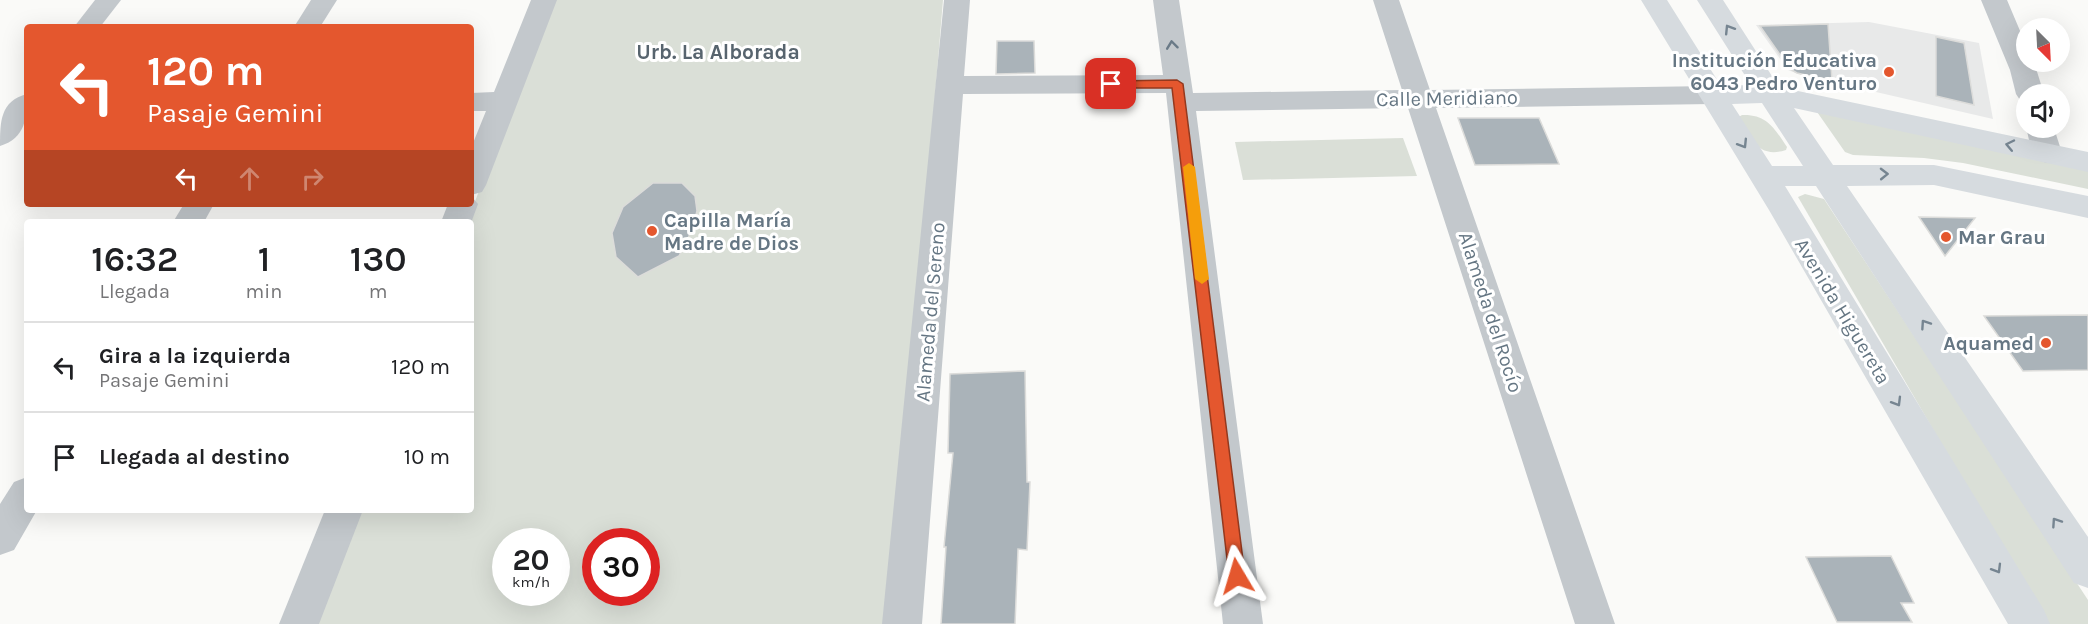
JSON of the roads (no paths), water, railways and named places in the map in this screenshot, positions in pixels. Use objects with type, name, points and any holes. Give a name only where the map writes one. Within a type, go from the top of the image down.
[{"type":"main road","name":"Avenida Higuereta","points":[[1654,0],[1763,176],[2030,624]]},
{"type":"main road","points":[[1710,0],[1770,94],[2088,570]]},
{"type":"main road","points":[[1689,56],[1696,62],[1714,68],[1731,69],[1740,65],[1744,53]]},
{"type":"main road","points":[[1713,95],[1770,94],[2043,140],[2088,162]]},
{"type":"main road","points":[[1763,176],[1935,175],[1990,184],[2088,207]]},
{"type":"street","points":[[89,24],[108,0]]},
{"type":"street","points":[[309,24],[324,0]]},
{"type":"street","points":[[474,177],[544,0]]},
{"type":"street","name":"Alameda del Sereno","points":[[902,624],[957,0]]},
{"type":"street","points":[[1166,0],[1243,624]]},
{"type":"street","name":"Alameda del Rocío","points":[[1386,0],[1594,624]]},
{"type":"street","points":[[1994,0],[2024,70],[2028,84]]},
{"type":"street","name":"Calle Meridiano","points":[[951,85],[1420,98],[1713,95]]},
{"type":"street","points":[[474,102],[504,101]]},
{"type":"street","points":[[0,538],[24,498]]},
{"type":"street","points":[[299,624],[343,513]]},
{"type":"place","name":"Institución Educativa 6043 Pedro Venturo","points":[[1889,72]]},
{"type":"place","name":"Capilla María Madre de Dios","points":[[652,231]]},
{"type":"place","name":"Mar Grau","points":[[1946,237]]},
{"type":"place","name":"Aquamed","points":[[2046,343]]},
{"type":"district","name":"Urb. La Alborada","points":[[718,52]]}]
